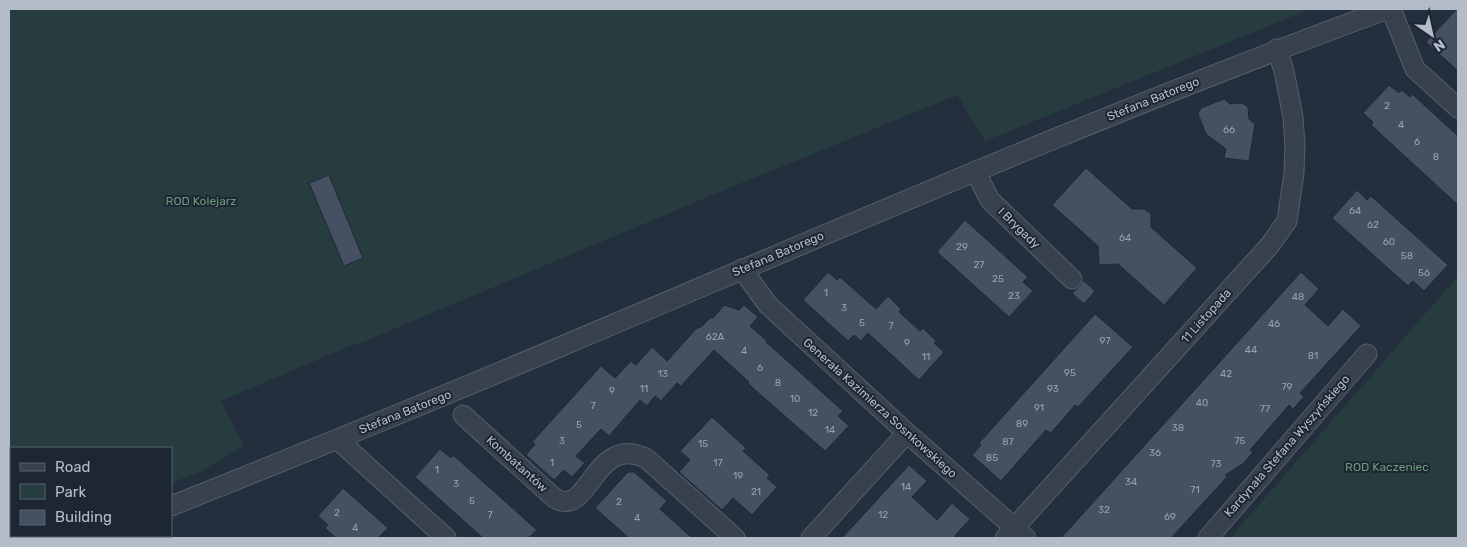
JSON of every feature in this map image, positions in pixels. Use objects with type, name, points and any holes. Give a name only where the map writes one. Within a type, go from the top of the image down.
[{"type":"street","name":"Stefana Batorego","points":[[172,506],[338,440],[578,340],[975,171],[1277,49],[1390,9]]},
{"type":"street","points":[[1390,9],[1415,69],[1458,108]]},
{"type":"street","name":"11 Listopada","points":[[1015,535],[1270,245],[1287,221],[1294,173],[1295,145],[1289,95],[1277,49]]},
{"type":"street","name":"I Brygady","points":[[975,171],[990,200],[1072,279]]},
{"type":"street","name":"Generała Kazimierza Sosnkowskiego","points":[[742,269],[768,305],[994,512],[1015,535]]},
{"type":"street","name":"Kardynała Stefana Wyszyńskiego","points":[[1208,538],[1367,354]]},
{"type":"street","name":"Kombatantów","points":[[463,415],[560,501],[570,501],[579,495],[603,466],[614,458],[626,452],[638,454],[647,459],[735,538]]},
{"type":"street","points":[[811,538],[906,433]]},
{"type":"street","points":[[338,440],[446,538]]},
{"type":"green space","name":"ROD Kolejarz","points":[[9,9],[1311,9],[985,141],[957,95],[722,191],[221,401],[244,446],[200,472],[172,483],[172,447],[10,447],[10,537],[40,537],[9,538]]},
{"type":"green space","name":"ROD Kaczeniec","points":[[1458,276],[1458,538],[1230,538]]},
{"type":"building","points":[[1458,9],[1458,71],[1426,42]]},
{"type":"building","points":[[1389,85],[1399,93],[1402,90],[1410,97],[1412,94],[1458,136],[1458,205],[1371,125],[1373,122],[1363,113]]},
{"type":"building","points":[[1224,99],[1230,104],[1242,103],[1248,107],[1249,119],[1255,124],[1249,161],[1224,158],[1226,149],[1206,134],[1198,114],[1201,108]]},
{"type":"building","points":[[1086,168],[1132,209],[1144,209],[1151,214],[1151,227],[1197,268],[1164,305],[1118,264],[1099,265],[1098,246],[1052,205]]},
{"type":"building","points":[[329,175],[363,258],[344,266],[309,183]]},
{"type":"building","points":[[1357,190],[1367,200],[1371,196],[1448,265],[1424,291],[1413,281],[1408,286],[1332,218]]},
{"type":"building","points":[[965,220],[1028,277],[1023,282],[1033,291],[1009,317],[937,252]]},
{"type":"building","points":[[828,272],[837,280],[840,277],[876,309],[888,296],[901,309],[899,312],[920,331],[923,328],[936,341],[934,343],[944,352],[919,380],[868,333],[861,341],[854,335],[848,341],[803,300]]},
{"type":"building","points":[[1301,272],[1319,289],[1305,305],[1328,326],[1343,309],[1361,326],[1300,393],[1304,397],[1293,409],[1289,405],[1250,450],[1253,452],[1244,463],[1225,475],[1227,477],[1171,538],[1061,538]]},
{"type":"building","points":[[1083,280],[1095,291],[1084,304],[1072,293],[1080,286]]},
{"type":"building","points":[[724,305],[739,310],[744,305],[758,317],[750,326],[843,411],[838,416],[849,426],[825,451],[755,390],[749,382],[714,350],[681,386],[677,383],[661,401],[655,396],[647,406],[640,400],[609,436],[601,429],[576,456],[585,463],[572,477],[564,470],[554,480],[526,455],[535,444],[532,442],[601,366],[615,378],[631,361],[636,365],[652,347],[667,361],[697,328],[701,327],[710,318],[713,318]]},
{"type":"building","points":[[1095,314],[1133,347],[1078,407],[1075,405],[1051,433],[1046,430],[1001,481],[972,455],[981,445],[979,443]]},
{"type":"building","points":[[712,417],[746,448],[743,451],[770,475],[767,478],[777,487],[752,515],[733,498],[722,510],[679,472],[690,460],[680,451]]},
{"type":"building","points":[[440,449],[451,458],[453,455],[537,530],[528,538],[483,538],[415,477]]},
{"type":"building","points":[[909,465],[927,481],[912,497],[937,520],[952,503],[970,519],[953,538],[842,538]]},
{"type":"building","points":[[628,472],[634,472],[667,501],[660,509],[692,538],[629,538],[595,508]]},
{"type":"building","points":[[343,488],[388,528],[378,538],[336,538],[325,528],[328,525],[318,516]]}]
